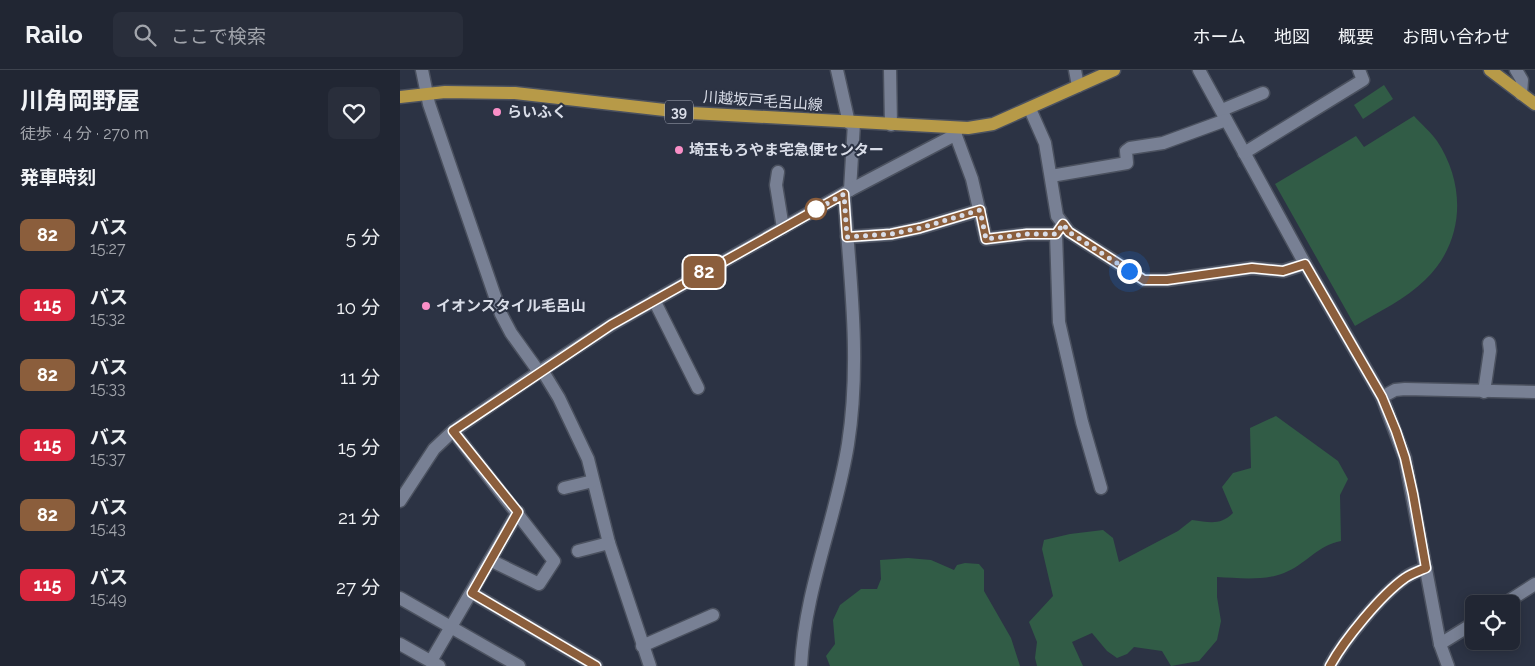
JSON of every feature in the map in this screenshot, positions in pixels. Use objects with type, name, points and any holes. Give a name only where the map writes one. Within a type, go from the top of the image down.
[{"type":"main road","name":"川越坂戸毛呂山線","points":[[400,97],[484,92],[534,95],[656,110],[957,131],[993,124],[1114,70]]},
{"type":"main road","points":[[1490,70],[1535,104]]},
{"type":"street","points":[[422,70],[469,224],[501,314],[511,333],[559,398],[588,458],[609,543],[650,666]]},
{"type":"street","points":[[801,666],[806,610],[834,508],[848,445],[853,404],[854,345],[847,237],[847,192],[852,123],[837,70]]},
{"type":"street","points":[[890,70],[891,125]]},
{"type":"street","points":[[1075,70],[1078,86]]},
{"type":"street","points":[[1199,70],[1305,264],[1382,397],[1405,458],[1440,644],[1448,666]]},
{"type":"street","points":[[1244,153],[1364,80],[1359,70]]},
{"type":"street","points":[[1516,70],[1522,80],[1521,94]]},
{"type":"street","points":[[1051,176],[1127,164],[1126,151],[1130,148],[1163,143],[1224,115],[1262,93]]},
{"type":"street","points":[[1030,109],[1045,143],[1060,229],[1059,322],[1082,422],[1101,488]]},
{"type":"street","points":[[400,501],[434,449],[453,431],[540,371],[611,325],[654,300],[957,131],[972,179],[986,239],[1060,229],[1069,232],[1144,280],[1167,280],[1252,268],[1283,271],[1305,264]]},
{"type":"street","points":[[778,172],[776,185],[783,228]]},
{"type":"street","points":[[847,237],[891,234],[920,228],[980,210]]},
{"type":"street","points":[[654,300],[698,388]]},
{"type":"street","points":[[1484,392],[1490,351],[1489,343]]},
{"type":"street","points":[[1382,397],[1395,390],[1405,389],[1535,392]]},
{"type":"street","points":[[453,431],[518,512],[554,561],[539,584],[490,560]]},
{"type":"street","points":[[564,488],[593,481]]},
{"type":"street","points":[[400,644],[435,664],[453,627],[518,512]]},
{"type":"street","points":[[578,551],[609,543]]},
{"type":"street","points":[[1330,666],[1343,644],[1387,594],[1406,577],[1426,568]]},
{"type":"street","points":[[1518,595],[1535,584]]},
{"type":"street","points":[[472,593],[596,666]]},
{"type":"street","points":[[400,598],[519,666]]},
{"type":"street","points":[[642,646],[713,615]]},
{"type":"street","points":[[1440,644],[1465,629]]},
{"type":"green space","points":[[1384,85],[1393,99],[1363,119],[1354,105]]},
{"type":"green space","points":[[1414,116],[1432,134],[1447,158],[1457,195],[1457,214],[1454,232],[1448,249],[1438,265],[1425,280],[1401,299],[1355,326],[1275,184],[1356,136],[1364,147]]},
{"type":"green space","points":[[1276,416],[1338,461],[1348,479],[1340,495],[1341,541],[1325,547],[1299,565],[1276,576],[1251,578],[1217,577],[1217,597],[1221,621],[1217,640],[1199,661],[1171,666],[1162,651],[1134,647],[1127,654],[1117,658],[1107,651],[1092,633],[1072,642],[1083,666],[1037,666],[1035,658],[1037,642],[1029,622],[1053,596],[1042,549],[1044,540],[1070,534],[1103,530],[1113,538],[1119,562],[1178,531],[1192,520],[1214,522],[1224,520],[1233,513],[1222,487],[1233,473],[1251,468],[1250,428]]},
{"type":"green space","points":[[908,558],[931,560],[954,570],[957,565],[965,563],[979,564],[984,570],[984,591],[1011,638],[1020,666],[830,666],[826,656],[835,644],[833,620],[840,605],[861,589],[877,589],[881,579],[880,560]]},
{"type":"bus line","name":"82","points":[[596,666],[472,593],[518,512],[453,431],[611,325],[844,194],[847,237],[891,234],[920,228],[980,210],[986,239],[1027,234],[1056,234],[1063,224],[1069,232],[1144,280],[1167,280],[1252,268],[1283,271],[1305,264],[1382,397],[1396,431],[1405,458],[1413,494],[1426,568],[1406,577],[1387,594],[1343,644],[1330,666]]},
{"type":"place","name":"らいふく","points":[[497,112]]},
{"type":"place","name":"埼玉もろやま宅急便センター","points":[[679,150]]},
{"type":"place","name":"イオンスタイル毛呂山","points":[[426,306]]},
{"type":"route","points":[[816,209],[814,211],[844,194],[847,237],[891,234],[920,228],[980,210],[986,239],[1027,234],[1056,234],[1063,224],[1069,232],[1129,271]]}]
